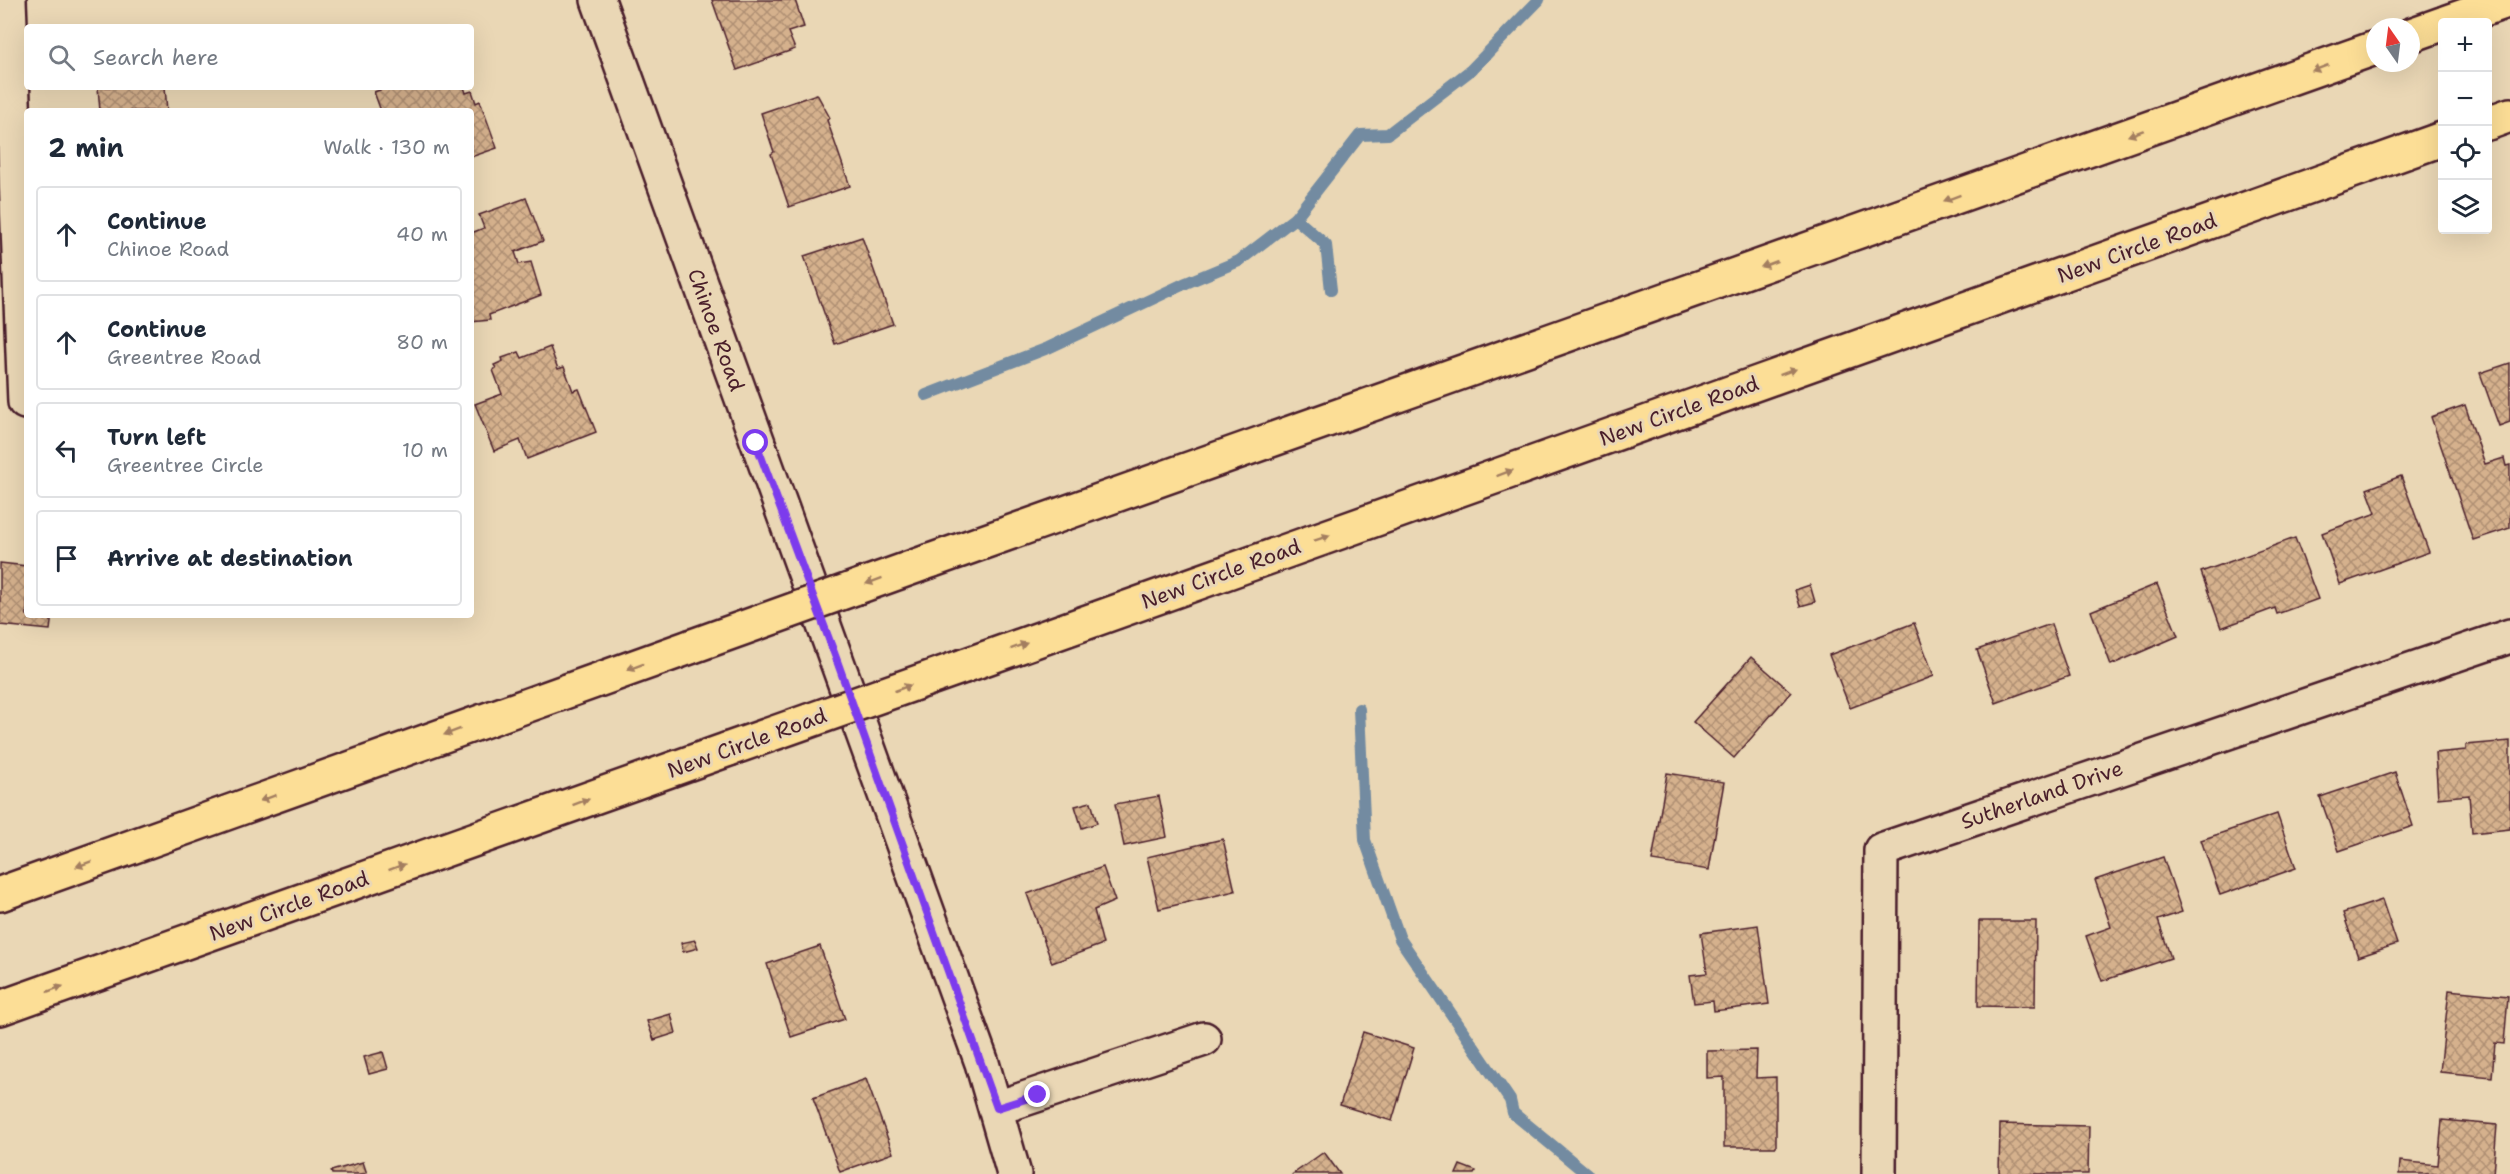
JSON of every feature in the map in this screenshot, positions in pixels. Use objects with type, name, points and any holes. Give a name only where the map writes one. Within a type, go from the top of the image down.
[{"type":"highway","points":[[2458,18],[2510,0]]},
{"type":"highway","points":[[2420,32],[2438,25]]},
{"type":"highway","points":[[0,894],[2366,51]]},
{"type":"highway","points":[[2492,121],[2510,115]]},
{"type":"highway","name":"New Circle Road","points":[[0,1008],[2438,140]]},
{"type":"street","points":[[9,0],[24,355]]},
{"type":"street","name":"Chinoe Road","points":[[598,0],[997,1108],[1014,1174]]},
{"type":"street","name":"Sutherland Drive","points":[[1879,1174],[1881,850],[2510,636]]},
{"type":"street","points":[[997,1108],[1204,1039]]},
{"type":"building","points":[[712,0],[795,0],[804,27],[788,32],[795,49],[737,70]]},
{"type":"building","points":[[98,90],[165,90],[167,108],[100,108]]},
{"type":"building","points":[[380,90],[465,90],[466,93],[472,91],[476,103],[480,101],[497,148],[474,156],[474,108],[380,108],[374,92]]},
{"type":"building","points":[[817,94],[830,118],[827,120],[850,186],[789,207],[771,154],[774,152],[761,113]]},
{"type":"building","points":[[526,198],[543,241],[515,252],[519,264],[531,262],[541,295],[489,315],[490,320],[474,322],[474,232],[484,228],[479,215]]},
{"type":"building","points":[[862,237],[893,324],[835,344],[804,256]]},
{"type":"building","points":[[550,347],[558,369],[564,367],[573,391],[579,389],[596,432],[527,459],[520,440],[494,451],[475,404],[502,394],[493,370],[496,368],[494,365],[503,361],[502,358],[519,352],[522,358]]},
{"type":"building","points":[[2510,363],[2510,422],[2499,426],[2480,373]]},
{"type":"building","points":[[2465,405],[2485,464],[2504,458],[2506,466],[2510,465],[2510,528],[2473,540],[2431,417]]},
{"type":"building","points":[[2401,476],[2429,552],[2340,584],[2322,533],[2376,513],[2367,489]]},
{"type":"building","points":[[2295,538],[2318,599],[2277,614],[2275,608],[2221,628],[2201,572]]},
{"type":"building","points":[[0,563],[24,566],[24,618],[52,618],[50,630],[0,625]]},
{"type":"building","points":[[2157,584],[2178,636],[2111,665],[2091,611]]},
{"type":"building","points":[[1810,585],[1815,602],[1800,606],[1795,590]]},
{"type":"building","points":[[1914,623],[1934,676],[1850,708],[1829,655]]},
{"type":"building","points":[[2051,624],[2069,676],[1996,703],[1977,650]]},
{"type":"building","points":[[1751,657],[1791,692],[1734,758],[1693,722]]},
{"type":"building","points":[[2510,741],[2510,829],[2472,833],[2469,795],[2438,798],[2435,753],[2466,750],[2466,745]]},
{"type":"building","points":[[2395,772],[2413,826],[2339,851],[2320,797]]},
{"type":"building","points":[[1667,773],[1724,782],[1709,870],[1652,861]]},
{"type":"building","points":[[1159,796],[1167,837],[1124,846],[1115,804]]},
{"type":"building","points":[[1091,802],[1097,823],[1082,828],[1075,806]]},
{"type":"building","points":[[2277,814],[2296,868],[2220,895],[2201,840]]},
{"type":"building","points":[[1223,839],[1235,891],[1159,909],[1147,857]]},
{"type":"building","points":[[2163,857],[2182,912],[2158,920],[2171,958],[2102,981],[2086,936],[2111,927],[2095,880]]},
{"type":"building","points":[[1103,867],[1115,901],[1094,910],[1103,944],[1052,963],[1027,894]]},
{"type":"building","points":[[2382,900],[2397,944],[2358,957],[2343,913]]},
{"type":"building","points":[[1979,921],[2036,921],[2035,1007],[1978,1006]]},
{"type":"building","points":[[1758,925],[1769,1004],[1714,1011],[1713,1001],[1694,1003],[1690,975],[1707,973],[1701,933]]},
{"type":"building","points":[[695,940],[698,948],[683,952],[681,943]]},
{"type":"building","points":[[820,946],[845,1019],[791,1037],[767,964]]},
{"type":"building","points":[[2449,990],[2508,996],[2504,1044],[2495,1043],[2492,1077],[2440,1072]]},
{"type":"building","points":[[671,1014],[676,1033],[654,1040],[647,1021]]},
{"type":"building","points":[[1363,1032],[1414,1048],[1392,1121],[1340,1105]]},
{"type":"building","points":[[1757,1050],[1756,1078],[1776,1077],[1776,1147],[1724,1147],[1724,1077],[1707,1078],[1707,1051]]},
{"type":"building","points":[[383,1052],[388,1069],[369,1074],[364,1057]]},
{"type":"building","points":[[866,1079],[893,1153],[840,1172],[813,1098]]},
{"type":"building","points":[[2442,1120],[2497,1125],[2493,1174],[2399,1174],[2400,1161],[2438,1165]]},
{"type":"building","points":[[2000,1124],[2089,1126],[2088,1174],[1999,1174]]},
{"type":"building","points":[[1324,1152],[1340,1174],[1293,1174]]},
{"type":"building","points":[[363,1162],[367,1174],[332,1174],[331,1171]]},
{"type":"building","points":[[1460,1165],[1476,1171],[1474,1174],[1456,1174]]},
{"type":"waterway","points":[[1331,290],[1326,245],[1295,218],[1360,135],[1388,134],[1471,70],[1539,0]]},
{"type":"waterway","points":[[926,395],[1048,348],[1186,283],[1239,261],[1295,218]]},
{"type":"waterway","points":[[1359,709],[1365,840],[1400,939],[1510,1100],[1513,1113],[1587,1174]]},
{"type":"route","points":[[756,443],[836,658],[997,1108],[1038,1095]]}]
